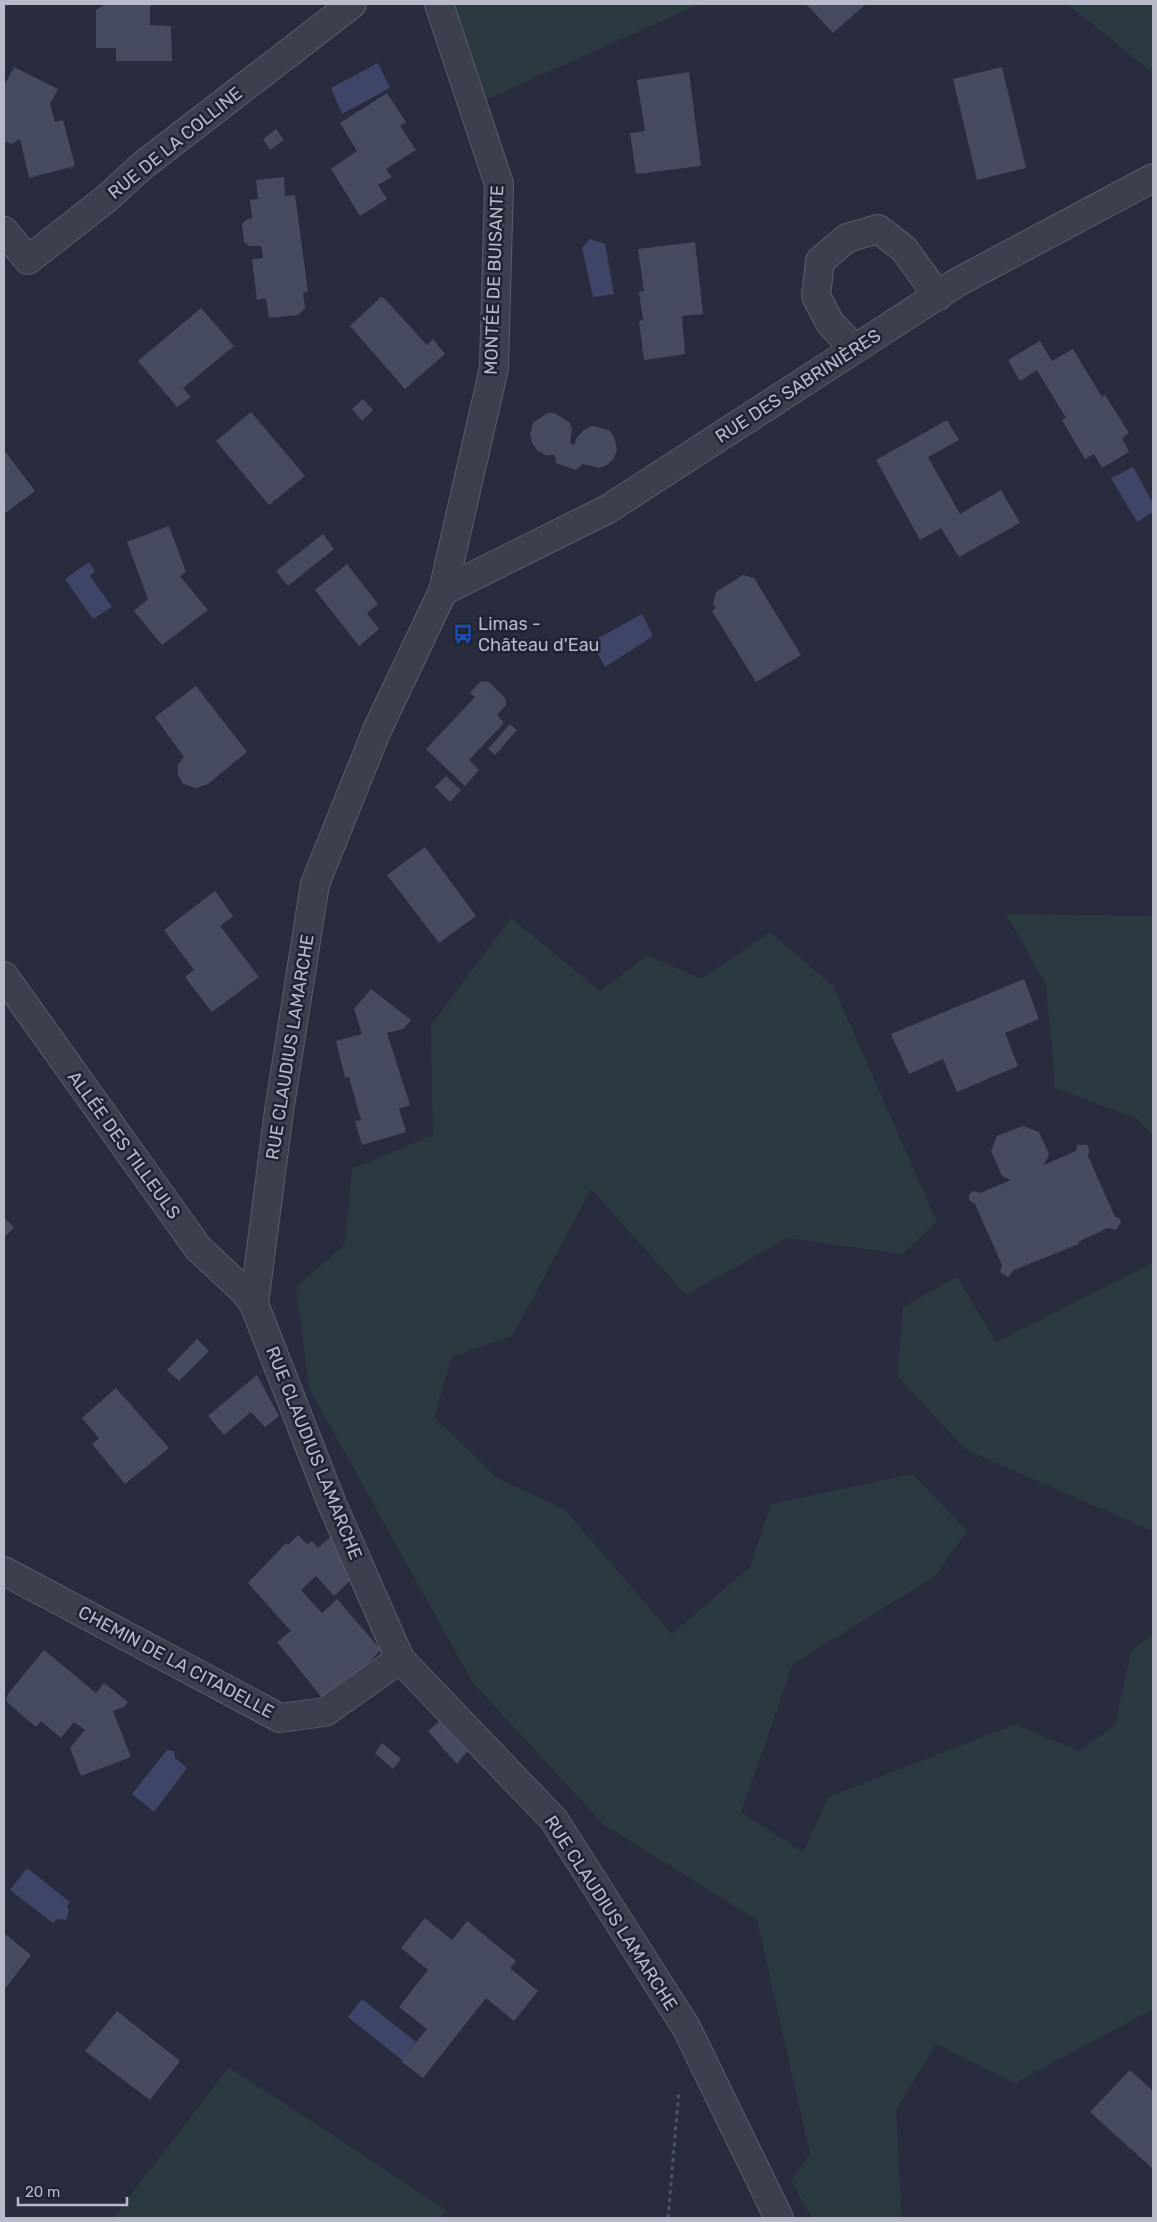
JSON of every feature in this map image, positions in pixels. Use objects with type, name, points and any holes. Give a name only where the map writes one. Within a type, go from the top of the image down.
[{"type":"street","name":"RUE DE LA COLLINE","points":[[4,231],[28,260],[106,199],[142,166],[352,4]]},
{"type":"street","name":"MONTÉE DE BUISANTE","points":[[439,4],[499,184],[494,368],[443,591]]},
{"type":"street","name":"RUE DES SABRINIÈRES","points":[[443,591],[608,509],[958,282],[1153,178]]},
{"type":"street","points":[[855,349],[830,323],[816,296],[820,261],[847,238],[878,229],[904,249],[938,296]]},
{"type":"street","name":"RUE CLAUDIUS LAMARCHE","points":[[443,591],[377,730],[315,884],[279,1111],[254,1304],[332,1504],[400,1659],[554,1820],[686,2027],[779,2218]]},
{"type":"street","name":"ALLÉE DES TILLEULS","points":[[4,976],[198,1248],[245,1292],[254,1304]]},
{"type":"street","name":"CHEMIN DE LA CITADELLE","points":[[4,1571],[280,1718],[325,1712],[400,1659]]},
{"type":"path","points":[[668,2218],[679,2086]]},
{"type":"shaded area","points":[[439,4],[700,4],[474,105]]},
{"type":"shaded area","points":[[1067,4],[1153,4],[1153,73]]},
{"type":"shaded area","points":[[1006,914],[1153,916],[1153,1137],[1138,1119],[1055,1088],[1046,985]]},
{"type":"shaded area","points":[[511,918],[600,991],[648,955],[701,979],[770,932],[833,986],[937,1222],[902,1254],[787,1238],[686,1295],[591,1189],[513,1335],[452,1357],[434,1417],[497,1478],[565,1510],[672,1634],[750,1567],[771,1504],[913,1474],[967,1531],[935,1576],[793,1664],[741,1812],[803,1852],[829,1797],[1015,1724],[1078,1751],[1115,1725],[1131,1651],[1153,1635],[1153,2009],[1015,2083],[936,2044],[896,2110],[902,2218],[812,2218],[791,2181],[810,2154],[757,1920],[603,1824],[473,1683],[309,1388],[296,1287],[345,1244],[352,1169],[433,1135],[431,1025]]},
{"type":"shaded area","points":[[1153,1263],[1153,1531],[966,1450],[897,1376],[903,1307],[957,1277],[996,1342]]},
{"type":"shaded area","points":[[229,2067],[446,2210],[440,2218],[113,2218]]},
{"type":"water","points":[[378,63],[390,88],[342,114],[331,88]]},
{"type":"water","points":[[590,239],[605,244],[614,294],[593,297],[582,248]]},
{"type":"water","points":[[1133,467],[1153,503],[1153,512],[1137,522],[1111,478]]},
{"type":"water","points":[[89,562],[95,571],[90,576],[112,607],[93,619],[65,579]]},
{"type":"water","points":[[642,614],[653,636],[605,667],[591,642]]},
{"type":"water","points":[[167,1750],[174,1751],[175,1758],[187,1768],[154,1812],[132,1794]]},
{"type":"water","points":[[27,1868],[70,1902],[67,1907],[69,1911],[66,1920],[57,1919],[53,1923],[10,1890]]},
{"type":"water","points":[[362,1999],[416,2042],[402,2060],[348,2017]]},
{"type":"building","points":[[106,4],[155,4],[150,6],[150,25],[171,26],[172,61],[116,61],[116,48],[96,48],[96,10]]},
{"type":"building","points":[[806,4],[866,4],[833,33]]},
{"type":"building","points":[[14,67],[58,89],[50,104],[55,122],[63,120],[75,166],[29,178],[20,139],[11,144],[4,141],[4,86]]},
{"type":"building","points":[[1002,67],[1026,168],[977,180],[953,79]]},
{"type":"building","points":[[689,72],[701,166],[636,174],[630,133],[645,131],[637,80]]},
{"type":"building","points":[[387,93],[406,122],[400,126],[416,150],[386,169],[392,177],[378,185],[387,199],[360,216],[331,169],[357,151],[340,123]]},
{"type":"building","points":[[276,129],[284,140],[270,150],[263,139]]},
{"type":"building","points":[[284,177],[285,196],[295,195],[308,292],[303,293],[305,308],[298,315],[269,318],[266,298],[257,300],[252,259],[263,258],[261,246],[249,246],[244,242],[242,224],[252,218],[250,200],[258,199],[256,180]]},
{"type":"building","points":[[695,242],[703,314],[682,316],[685,354],[644,360],[639,321],[643,320],[639,292],[644,291],[638,249]]},
{"type":"building","points":[[381,297],[427,345],[433,339],[445,354],[405,389],[350,326]]},
{"type":"building","points":[[201,308],[234,346],[183,388],[191,397],[177,407],[138,361]]},
{"type":"building","points":[[1040,341],[1052,361],[1073,349],[1102,397],[1105,395],[1129,433],[1122,438],[1129,452],[1102,468],[1094,454],[1085,459],[1062,420],[1066,418],[1037,370],[1020,381],[1008,360]]},
{"type":"building","points":[[363,399],[373,410],[362,421],[352,409]]},
{"type":"building","points":[[251,412],[305,476],[269,505],[216,441]]},
{"type":"building","points":[[547,413],[554,413],[569,422],[572,429],[570,443],[574,445],[577,437],[584,430],[592,426],[609,430],[614,437],[617,449],[614,458],[607,465],[599,468],[583,464],[576,470],[556,463],[555,455],[546,455],[538,451],[532,443],[530,434],[533,423]]},
{"type":"building","points":[[947,420],[959,440],[928,457],[960,514],[1001,490],[1020,523],[959,557],[941,528],[920,540],[876,460]]},
{"type":"building","points":[[4,450],[35,491],[4,514]]},
{"type":"building","points":[[169,526],[186,572],[180,576],[208,610],[162,645],[134,611],[148,599],[127,542]]},
{"type":"building","points":[[323,534],[334,549],[288,586],[276,571]]},
{"type":"building","points":[[347,564],[378,604],[367,613],[379,629],[359,646],[315,590]]},
{"type":"building","points":[[743,575],[754,578],[801,655],[756,682],[712,611],[716,608],[713,604],[716,592]]},
{"type":"building","points":[[488,681],[505,698],[506,705],[497,715],[504,723],[469,760],[479,770],[465,786],[426,749],[475,697],[470,693],[480,682]]},
{"type":"building","points":[[196,686],[247,752],[208,784],[197,788],[183,784],[178,775],[178,765],[184,757],[155,717]]},
{"type":"building","points":[[510,724],[517,730],[495,755],[488,749]]},
{"type":"building","points":[[446,776],[461,790],[450,802],[435,787]]},
{"type":"building","points":[[425,847],[476,916],[439,943],[387,875]]},
{"type":"building","points":[[215,891],[233,916],[220,926],[259,977],[212,1012],[185,977],[194,970],[164,930]]},
{"type":"building","points":[[1024,979],[1039,1019],[1005,1033],[1018,1066],[957,1092],[943,1059],[909,1074],[891,1034]]},
{"type":"building","points":[[371,989],[411,1020],[403,1029],[387,1033],[410,1105],[399,1109],[406,1132],[362,1145],[355,1121],[361,1120],[349,1077],[345,1078],[336,1041],[362,1034],[354,1009]]},
{"type":"building","points":[[1023,1126],[1039,1132],[1049,1154],[1044,1165],[1076,1151],[1077,1145],[1087,1145],[1089,1150],[1088,1156],[1115,1217],[1119,1218],[1121,1222],[1116,1230],[1108,1228],[1078,1242],[1079,1244],[1014,1270],[1008,1277],[1000,1272],[1002,1265],[975,1204],[969,1200],[969,1195],[973,1191],[980,1193],[1011,1180],[1002,1176],[991,1151],[997,1136]]},
{"type":"building","points":[[4,1218],[14,1227],[4,1238]]},
{"type":"building","points":[[197,1339],[209,1351],[179,1381],[167,1370]]},
{"type":"building","points":[[257,1375],[279,1416],[265,1427],[251,1412],[224,1435],[208,1416]]},
{"type":"building","points":[[116,1388],[169,1448],[125,1484],[92,1444],[99,1438],[82,1418]]},
{"type":"building","points":[[338,1530],[359,1572],[334,1596],[316,1576],[301,1590],[322,1613],[337,1599],[381,1650],[340,1691],[323,1699],[277,1642],[291,1631],[248,1583],[286,1543],[288,1545],[298,1535],[307,1544],[312,1541],[318,1548]]},
{"type":"building","points":[[44,1650],[96,1693],[104,1683],[128,1702],[124,1707],[113,1711],[131,1757],[81,1776],[70,1748],[85,1730],[74,1722],[61,1738],[41,1721],[36,1727],[8,1703],[6,1699],[8,1694]]},
{"type":"building","points":[[441,1720],[468,1750],[457,1764],[428,1731]]},
{"type":"building","points":[[382,1743],[401,1759],[393,1769],[375,1753]]},
{"type":"building","points":[[425,1918],[452,1940],[467,1921],[516,1961],[510,1968],[538,1991],[514,2021],[486,1998],[423,2078],[401,2061],[427,2029],[399,2007],[428,1970],[401,1948]]},
{"type":"building","points":[[4,1933],[31,1955],[4,1990]]},
{"type":"building","points":[[117,2011],[180,2061],[150,2100],[85,2051]]},
{"type":"building","points":[[1130,2070],[1153,2091],[1153,2169],[1090,2112]]},
{"type":"place","name":"Limas - Château d'Eau","points":[[463,634]]}]
